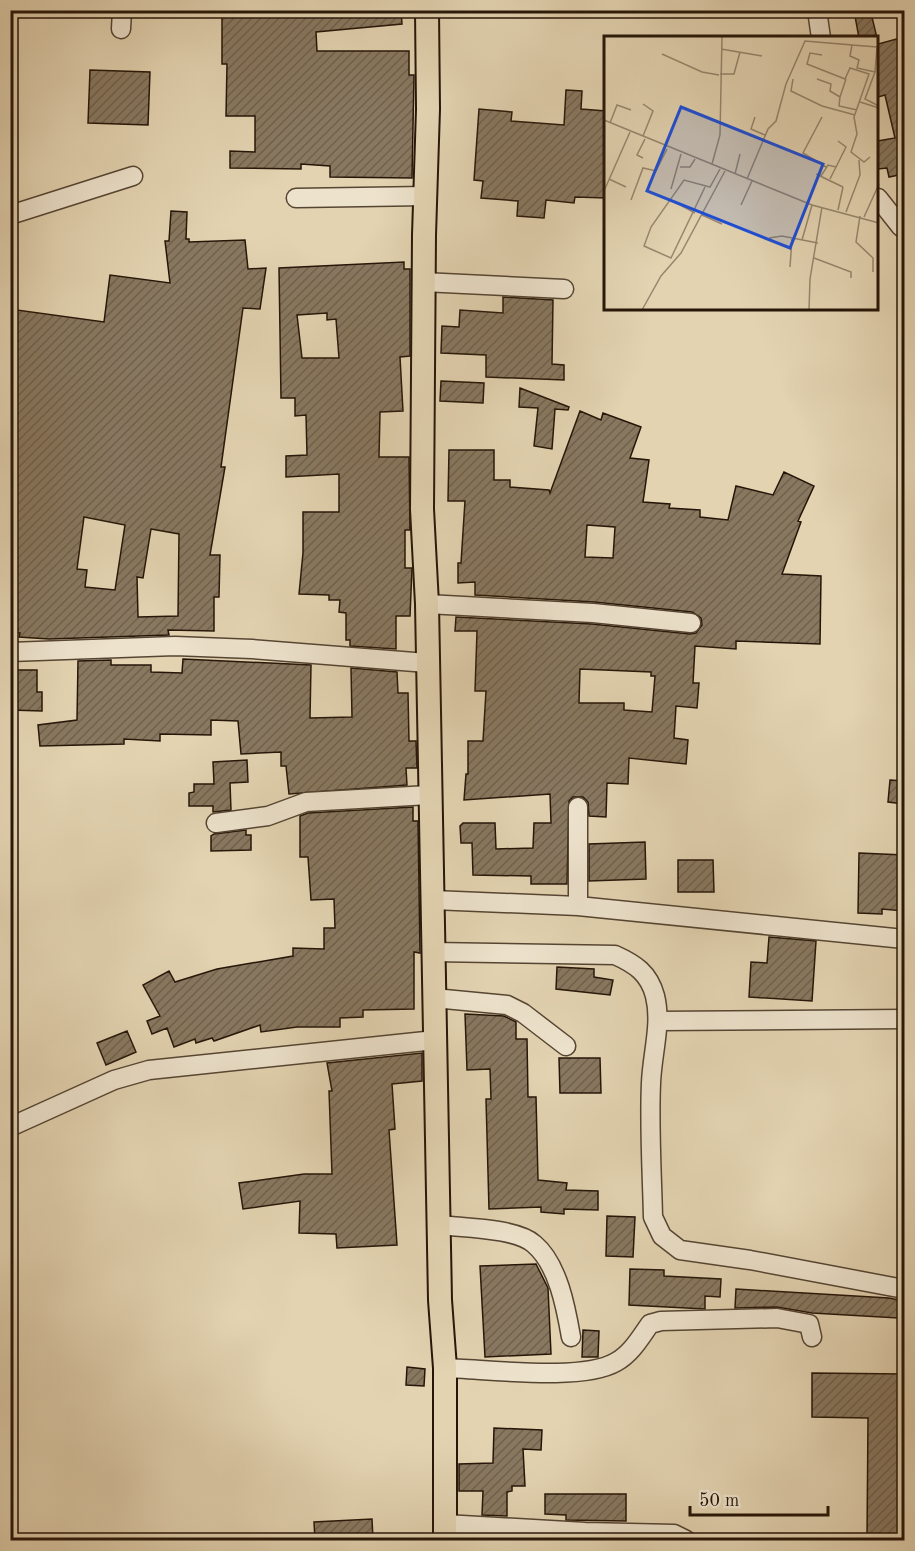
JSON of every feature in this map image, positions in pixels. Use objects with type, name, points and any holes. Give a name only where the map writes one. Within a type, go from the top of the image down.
[{"type":"main road","points":[[427,10],[422,509],[427,604],[440,1300],[445,1368],[445,1532]]},
{"type":"street","points":[[816,10],[821,36]]},
{"type":"street","points":[[10,215],[133,176]]},
{"type":"street","points":[[296,198],[426,196]]},
{"type":"street","points":[[879,199],[901,227]]},
{"type":"street","points":[[423,282],[564,289]]},
{"type":"street","points":[[427,604],[593,613],[691,623]]},
{"type":"street","points":[[10,652],[175,646],[252,649],[427,663]]},
{"type":"street","points":[[216,823],[268,816],[306,802],[429,795]]},
{"type":"street","points":[[578,807],[579,906]]},
{"type":"street","points":[[433,900],[579,906],[904,939]]},
{"type":"street","points":[[433,952],[615,955],[634,964],[647,976],[655,996],[658,1021],[651,1082],[653,1218],[662,1236],[680,1250],[750,1260],[904,1290]]},
{"type":"street","points":[[434,998],[507,1005],[523,1013],[566,1046]]},
{"type":"street","points":[[658,1021],[904,1019]]},
{"type":"street","points":[[10,1127],[114,1080],[149,1070],[435,1040]]},
{"type":"street","points":[[440,1225],[515,1235],[534,1243],[557,1280],[564,1299],[571,1337]]},
{"type":"street","points":[[445,1368],[564,1373],[602,1368],[616,1362],[632,1350],[650,1324],[661,1321],[777,1318],[809,1324],[812,1337]]},
{"type":"street","points":[[445,1532],[674,1534],[686,1540]]},
{"type":"building","points":[[222,10],[401,10],[402,24],[316,32],[317,51],[409,51],[409,75],[414,75],[412,178],[330,177],[330,166],[301,164],[301,169],[230,168],[230,151],[255,152],[255,116],[226,116],[227,64],[222,64]]},
{"type":"building","points":[[871,13],[877,36],[859,36],[855,16]]},
{"type":"building","points":[[904,37],[904,174],[889,177],[887,168],[879,169],[879,141],[895,138],[885,95],[879,97],[879,44]]},
{"type":"building","points":[[90,70],[150,72],[148,125],[88,123]]},
{"type":"building","points":[[566,90],[582,91],[581,109],[604,111],[604,198],[575,197],[574,203],[546,200],[544,218],[517,216],[518,201],[481,198],[483,181],[474,180],[479,109],[512,112],[511,121],[564,125]]},
{"type":"building","points":[[171,211],[187,212],[186,239],[189,239],[189,242],[245,240],[248,269],[266,268],[260,309],[243,308],[221,467],[225,467],[210,555],[220,555],[219,597],[214,597],[214,631],[168,630],[169,635],[49,639],[19,637],[20,633],[10,632],[10,309],[104,322],[110,275],[170,283],[165,241],[169,241]],"holes":[[[84,517],[125,525],[115,590],[85,587],[87,570],[77,569]],[[151,529],[179,534],[178,616],[138,617],[137,577],[143,578]]]},
{"type":"building","points":[[404,262],[404,269],[410,269],[410,356],[400,357],[403,411],[380,412],[379,457],[409,457],[410,530],[405,530],[405,568],[412,568],[410,616],[396,616],[396,649],[350,646],[350,640],[346,640],[346,613],[339,612],[340,600],[329,600],[329,595],[299,594],[303,553],[303,512],[339,512],[339,474],[286,477],[286,456],[307,455],[306,415],[295,416],[295,398],[281,398],[279,268]],"holes":[[[327,313],[327,320],[336,319],[339,358],[302,358],[297,315]]]},
{"type":"building","points":[[503,297],[553,300],[552,364],[564,365],[564,380],[486,377],[486,355],[441,353],[442,326],[459,327],[460,310],[503,313]]},
{"type":"building","points":[[441,381],[484,383],[483,403],[440,401]]},
{"type":"building","points":[[520,388],[569,407],[568,410],[555,409],[552,449],[534,446],[538,408],[519,407]]},
{"type":"building","points":[[580,411],[601,420],[603,413],[641,427],[630,458],[649,460],[643,502],[670,504],[669,508],[700,510],[700,517],[728,520],[736,486],[773,495],[784,472],[814,486],[798,521],[801,522],[782,574],[821,576],[820,644],[736,641],[736,649],[695,646],[693,683],[699,683],[697,708],[676,706],[674,738],[688,740],[686,764],[629,758],[628,784],[607,783],[606,817],[589,816],[588,802],[583,797],[573,797],[569,801],[567,884],[531,884],[531,876],[473,875],[472,843],[461,843],[460,826],[463,823],[495,823],[496,849],[533,848],[534,823],[551,823],[550,794],[464,800],[466,774],[468,774],[468,741],[483,741],[486,691],[475,691],[477,631],[455,631],[456,617],[592,624],[690,634],[696,633],[702,625],[701,618],[692,612],[594,602],[475,595],[475,582],[458,583],[465,501],[448,501],[449,450],[494,450],[494,480],[510,480],[510,487],[549,490],[550,493]],"holes":[[[587,525],[615,527],[613,558],[585,557]],[[580,669],[651,672],[651,676],[655,676],[652,712],[624,710],[624,703],[579,703]]]},
{"type":"building","points":[[183,659],[311,665],[310,718],[352,717],[351,668],[397,672],[398,693],[408,693],[409,741],[416,741],[417,768],[406,768],[407,785],[289,794],[286,766],[281,766],[281,752],[241,754],[238,721],[211,720],[211,735],[160,734],[160,741],[124,739],[124,744],[40,746],[38,725],[77,720],[78,661],[111,660],[111,665],[151,665],[151,672],[182,673]]},
{"type":"building","points":[[10,670],[37,670],[37,692],[42,692],[42,711],[10,710]]},
{"type":"building","points":[[247,760],[248,782],[230,783],[231,810],[213,812],[213,806],[189,806],[189,793],[194,792],[194,784],[214,784],[213,762]]},
{"type":"building","points":[[890,780],[904,781],[904,804],[888,802]]},
{"type":"building","points":[[413,807],[413,821],[418,821],[420,953],[414,952],[414,1009],[363,1010],[363,1017],[340,1018],[340,1027],[297,1027],[261,1032],[260,1025],[214,1041],[212,1038],[196,1043],[195,1039],[174,1047],[167,1028],[152,1034],[147,1021],[160,1016],[143,985],[169,971],[175,982],[217,969],[293,956],[293,948],[324,949],[324,928],[335,928],[334,899],[311,900],[308,857],[300,857],[300,816],[308,813]]},
{"type":"building","points":[[246,830],[246,835],[251,835],[251,850],[211,851],[211,836],[214,834]]},
{"type":"building","points":[[645,842],[646,879],[589,881],[589,844]]},
{"type":"building","points":[[859,853],[904,855],[904,911],[882,909],[882,914],[858,913]]},
{"type":"building","points":[[678,860],[713,860],[714,892],[678,892]]},
{"type":"building","points":[[769,937],[816,941],[812,1001],[749,997],[751,962],[767,963]]},
{"type":"building","points":[[557,967],[594,969],[594,977],[613,980],[610,995],[556,989]]},
{"type":"building","points":[[465,1014],[504,1016],[516,1022],[516,1039],[527,1039],[528,1097],[536,1097],[538,1180],[567,1183],[566,1190],[598,1191],[598,1210],[564,1209],[564,1214],[541,1212],[541,1207],[489,1209],[486,1099],[491,1099],[490,1069],[467,1070]]},
{"type":"building","points":[[127,1031],[136,1052],[106,1065],[97,1043]]},
{"type":"building","points":[[422,1053],[422,1081],[392,1084],[395,1129],[389,1130],[397,1245],[337,1248],[336,1234],[299,1233],[300,1201],[243,1209],[239,1183],[304,1174],[332,1174],[329,1091],[332,1091],[327,1063]]},
{"type":"building","points":[[559,1058],[600,1058],[601,1093],[560,1093]]},
{"type":"building","points":[[607,1216],[635,1217],[633,1257],[606,1256]]},
{"type":"building","points":[[536,1264],[548,1288],[551,1354],[485,1357],[480,1266]]},
{"type":"building","points":[[630,1269],[664,1270],[664,1276],[721,1279],[720,1297],[705,1296],[705,1309],[629,1305]]},
{"type":"building","points":[[736,1289],[889,1298],[899,1300],[898,1318],[812,1313],[777,1307],[735,1308]]},
{"type":"building","points":[[583,1330],[599,1331],[598,1357],[582,1357]]},
{"type":"building","points":[[407,1367],[425,1369],[424,1386],[406,1385]]},
{"type":"building","points":[[812,1373],[904,1374],[904,1540],[867,1540],[868,1418],[812,1417]]},
{"type":"building","points":[[494,1428],[542,1430],[541,1450],[523,1449],[525,1486],[512,1486],[512,1491],[507,1492],[507,1516],[482,1515],[483,1491],[459,1491],[459,1464],[493,1463]]},
{"type":"building","points":[[545,1494],[626,1494],[626,1521],[566,1520],[566,1515],[545,1514]]},
{"type":"building","points":[[372,1519],[373,1540],[315,1540],[314,1522]]}]
